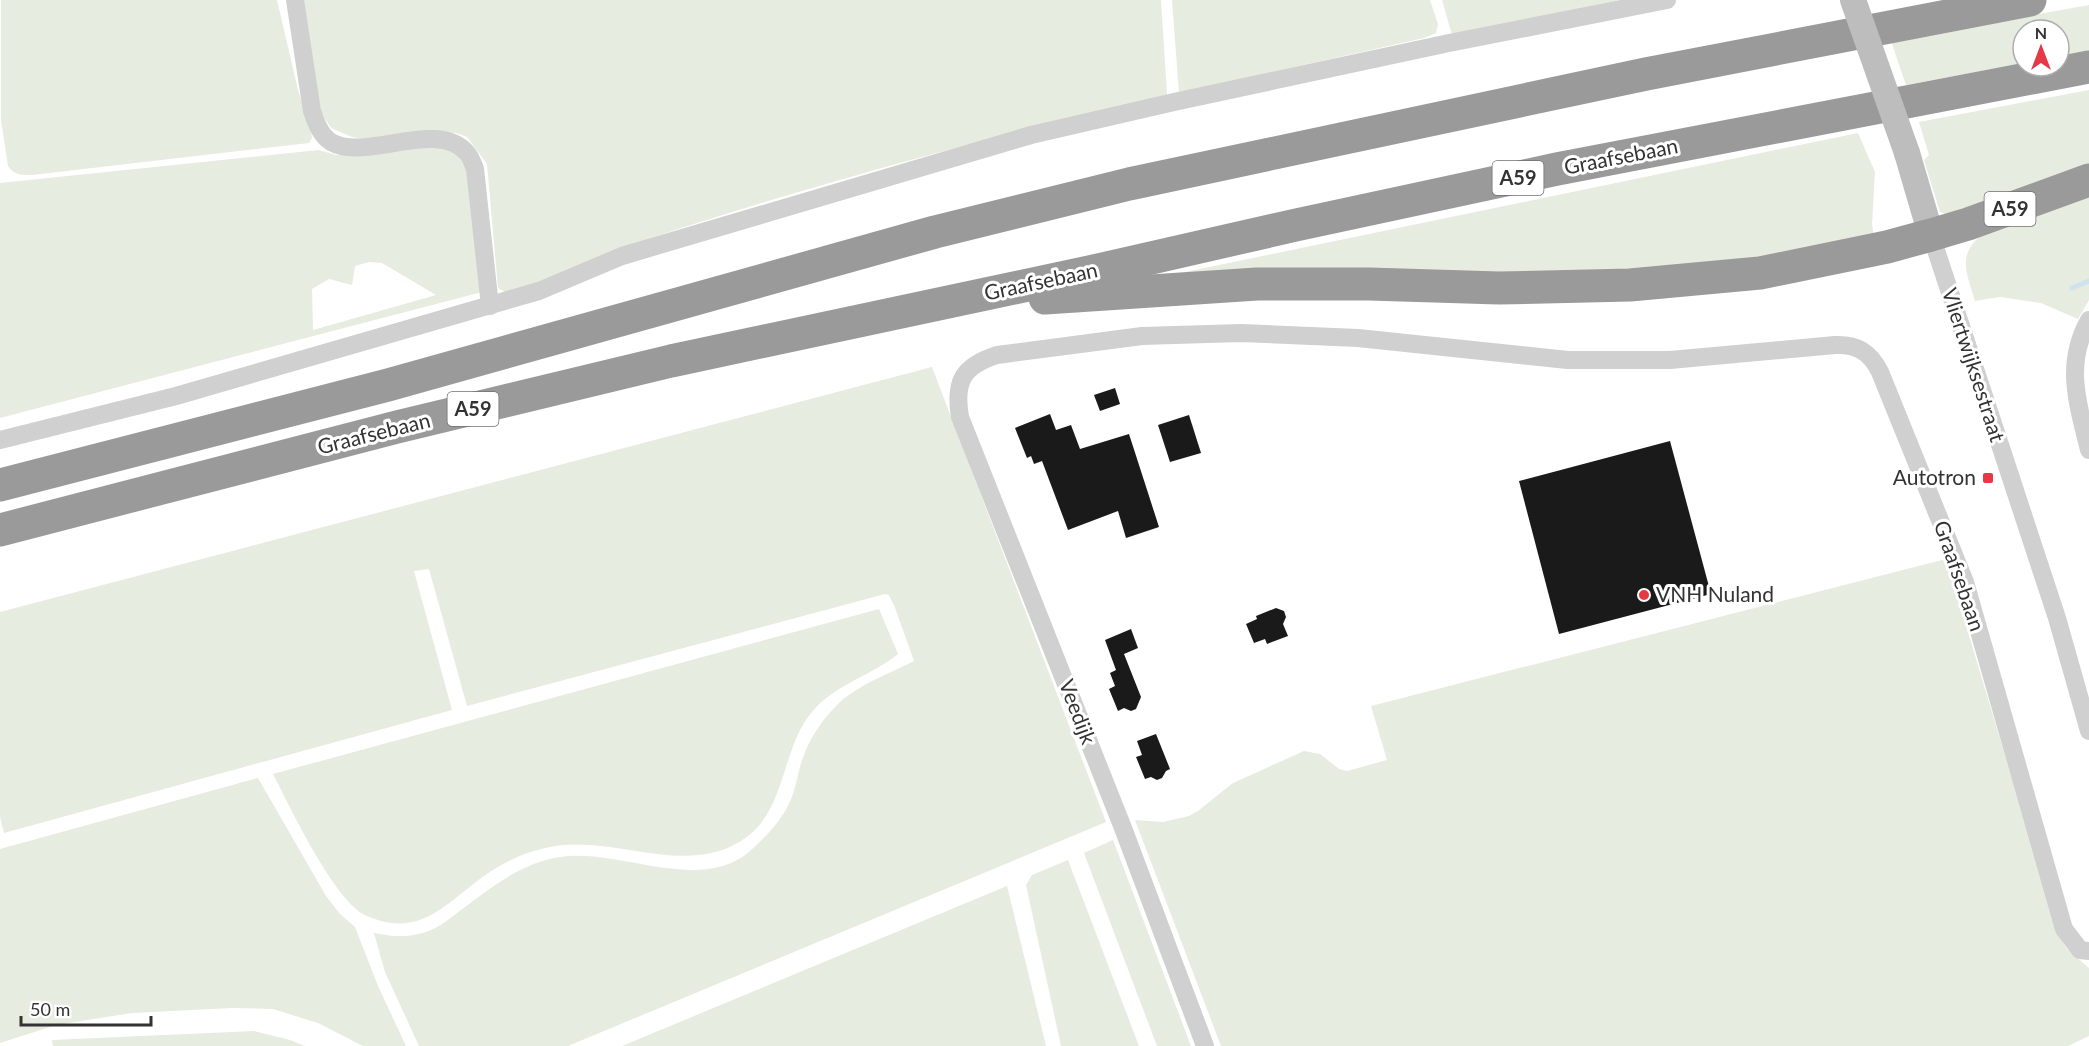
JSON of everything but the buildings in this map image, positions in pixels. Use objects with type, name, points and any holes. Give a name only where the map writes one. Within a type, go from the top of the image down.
[{"type":"highway","name":"A59","points":[[1646,74],[1775,30],[1913,0]]},
{"type":"highway","name":"Graafsebaan","points":[[0,484],[388,385],[935,231],[1129,184],[1294,147],[1646,74],[2030,0]]},
{"type":"highway","name":"Graafsebaan","points":[[0,530],[386,430],[660,364],[1569,167],[2089,67]]},
{"type":"highway","name":"A59","points":[[950,301],[1075,297],[1257,284],[1369,284],[1499,288],[1630,285],[1760,273],[1887,247],[1931,235],[2089,180]]},
{"type":"street","points":[[295,0],[312,111],[323,135],[331,142],[352,147],[434,138],[451,142],[467,152],[476,170],[490,306]]},
{"type":"street","points":[[0,440],[176,396],[490,306],[539,291],[622,256],[1031,135],[1449,43],[1667,0]]},
{"type":"street","name":"Vliertwijksestraat","points":[[1853,0],[1907,153],[1931,235],[2057,618],[2089,730]]},
{"type":"street","points":[[2089,320],[2081,334],[2074,366],[2078,403],[2089,450]]},
{"type":"street","name":"Graafsebaan","points":[[962,377],[970,367],[981,360],[997,355],[1142,336],[1241,333],[1358,338],[1568,360],[1670,360],[1846,344],[1858,347],[1870,356],[1880,372],[1965,582],[2064,929],[2080,950],[2089,951]]},
{"type":"street","name":"Veedijk","points":[[962,377],[957,401],[960,417],[1205,1046]]},
{"type":"shaded area","points":[[1,0],[277,0],[312,138],[309,143],[32,175],[15,173],[8,166],[1,120]]},
{"type":"shaded area","points":[[294,0],[1161,0],[1167,95],[974,143],[781,197],[636,243],[510,295],[498,288],[487,164],[467,137],[456,133],[435,132],[365,139],[352,137],[331,128],[322,114],[316,97]]},
{"type":"shaded area","points":[[1172,0],[1430,0],[1438,24],[1436,33],[1424,38],[1179,93]]},
{"type":"shaded area","points":[[1442,0],[1620,0],[1452,35]]},
{"type":"shaded area","points":[[2089,5],[2089,51],[2071,55],[2071,18],[2018,18]]},
{"type":"shaded area","points":[[2011,19],[2011,65],[1906,85],[1891,41]]},
{"type":"shaded area","points":[[2089,90],[2089,172],[1958,218],[1940,212],[1924,160],[1929,155],[1919,122]]},
{"type":"shaded area","points":[[1858,133],[1875,172],[1872,224],[1874,239],[1757,261],[1629,274],[1137,282]]},
{"type":"shaded area","points":[[435,146],[453,151],[472,170],[482,292],[0,418],[0,183],[319,150],[336,155]],"holes":[[[369,262],[382,263],[436,295],[313,330],[312,289],[329,279],[352,285],[355,266]]]},
{"type":"shaded area","points":[[2089,195],[2089,300],[2078,319],[2041,303],[2000,297],[1975,301],[1967,273],[1966,257],[1969,249],[1983,234]]},
{"type":"shaded area","points":[[932,367],[1106,822],[568,1046],[419,1046],[385,972],[374,933],[401,936],[424,933],[436,928],[520,870],[560,857],[607,858],[683,870],[707,869],[729,864],[749,852],[783,814],[793,794],[807,749],[817,729],[831,711],[853,692],[914,661],[894,605],[889,595],[885,594],[467,706],[429,569],[414,571],[452,710],[4,833],[0,817],[0,612]]},
{"type":"shaded area","points":[[1946,559],[2060,938],[2067,949],[2089,968],[2089,1036],[2068,1046],[1221,1046],[1135,820],[1163,822],[1189,816],[1233,783],[1304,751],[1320,754],[1339,769],[1347,771],[1387,760],[1371,706]]},
{"type":"shaded area","points":[[879,609],[898,654],[831,694],[812,712],[795,742],[770,809],[748,836],[725,849],[700,855],[675,856],[597,845],[570,844],[545,848],[498,867],[431,915],[417,921],[386,922],[367,916],[354,908],[341,893],[314,852],[273,774]]},
{"type":"shaded area","points":[[258,778],[326,896],[340,914],[355,927],[378,986],[406,1046],[363,1046],[318,1023],[273,1009],[232,1008],[132,1013],[56,1025],[0,1043],[0,849]]},
{"type":"shaded area","points":[[1113,840],[1191,1046],[1157,1046],[1084,853]]},
{"type":"shaded area","points":[[1068,860],[1139,1046],[1061,1046],[1026,885],[1032,875]]},
{"type":"shaded area","points":[[1007,886],[1046,1046],[622,1046]]},
{"type":"shaded area","points":[[254,1031],[305,1046],[53,1046],[52,1040]]},
{"type":"waterway","points":[[2072,288],[2089,281]]},
{"type":"place","name":"Autotron","points":[[1988,478]]},
{"type":"place","name":"VNH Nuland","points":[[1644,595]]}]
